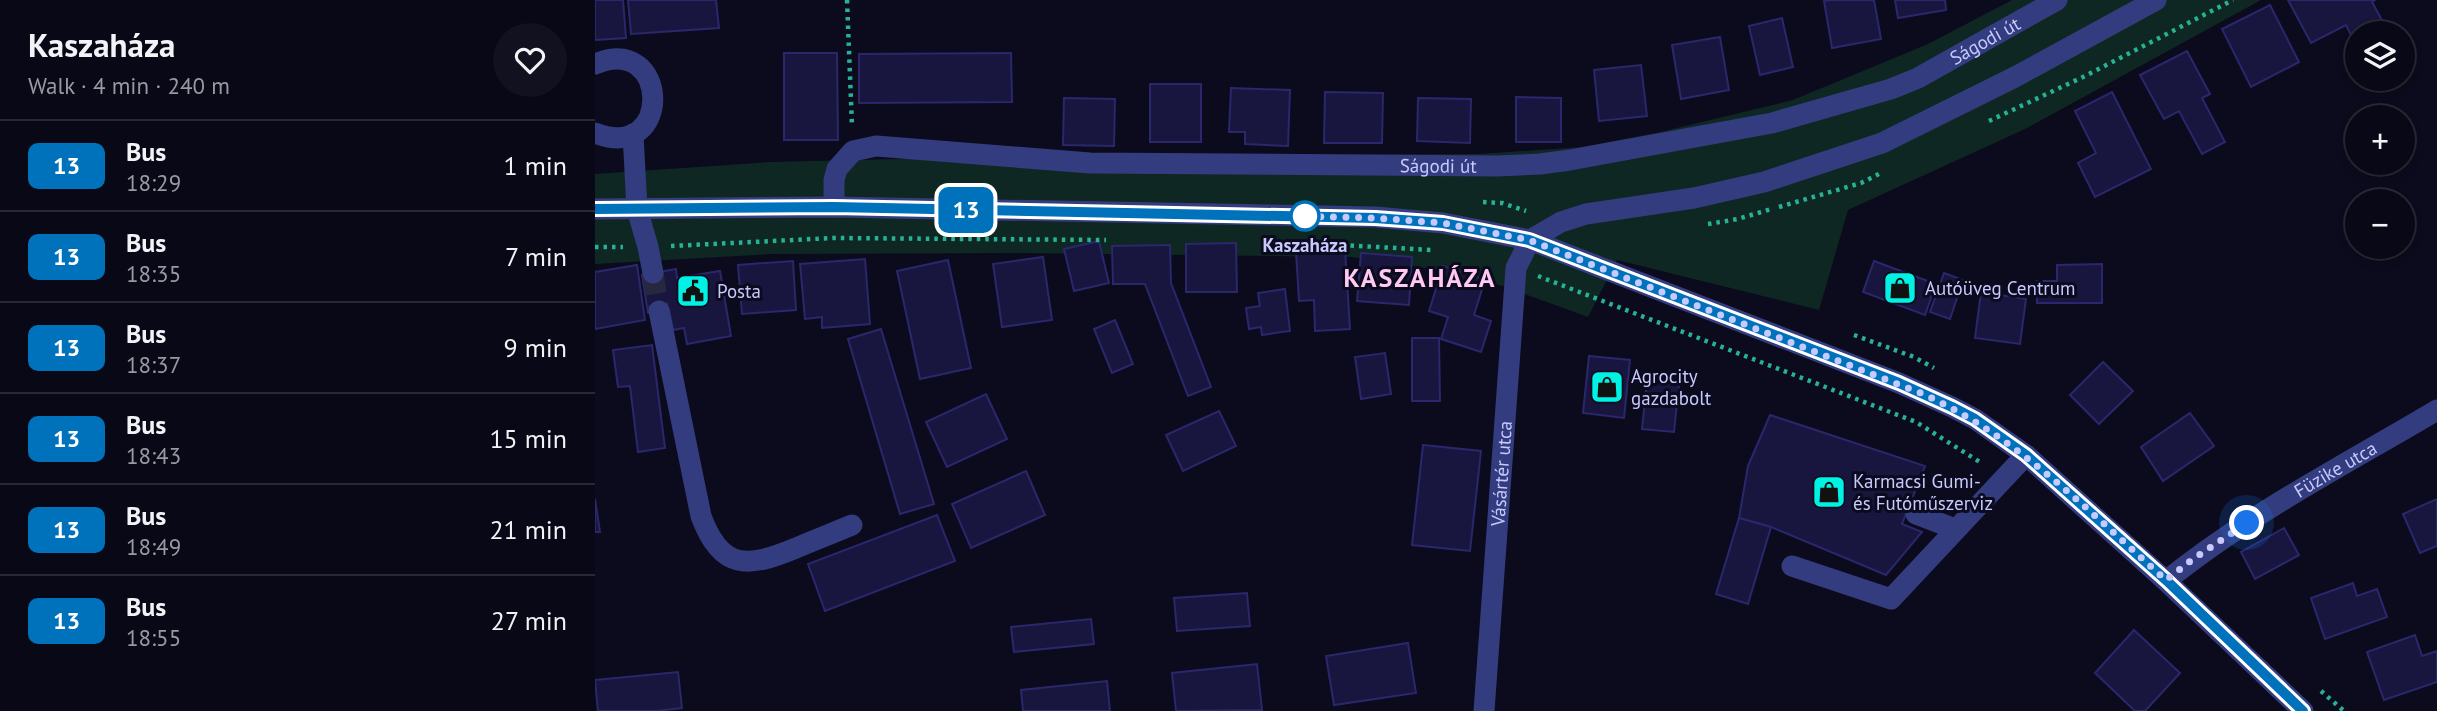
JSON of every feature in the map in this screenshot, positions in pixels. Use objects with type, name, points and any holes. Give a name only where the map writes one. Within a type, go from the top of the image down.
[{"type":"street","name":"Ságodi út","points":[[853,151],[876,146],[1090,163],[1540,164],[1772,123],[1861,99],[1917,78],[2057,0]]},
{"type":"street","points":[[1529,240],[1561,222],[1586,214],[1695,198],[1764,183],[1882,143],[2015,77],[2156,0]]},
{"type":"street","points":[[595,64],[618,59],[630,62],[641,69],[654,91],[654,104],[643,127],[620,138],[607,138],[595,133]]},
{"type":"street","points":[[632,134],[637,209],[653,273]]},
{"type":"street","points":[[834,207],[834,180],[837,169],[853,151]]},
{"type":"street","points":[[595,209],[834,207],[1375,218],[1443,223],[1529,240],[1923,394],[1975,419],[2026,455],[2166,580],[2303,711]]},
{"type":"street","name":"Vásártér utca","points":[[1484,711],[1516,268],[1529,240]]},
{"type":"street","points":[[659,311],[701,516],[710,539],[723,552],[739,561],[754,562],[774,557],[852,525]]},
{"type":"street","name":"Füzike utca","points":[[2166,580],[2247,523],[2437,410]]},
{"type":"street","points":[[1792,566],[1891,599],[2026,455]]},
{"type":"street","points":[[1916,514],[1955,529]]},
{"type":"path","points":[[847,0],[853,151]]},
{"type":"path","points":[[595,247],[833,238],[1109,240]]},
{"type":"path","points":[[1340,244],[1443,251]]},
{"type":"path","points":[[1516,268],[1916,422],[2004,478]]},
{"type":"green space","points":[[2012,0],[2261,0],[2025,129],[1848,210],[1819,310],[1617,260],[1588,317],[1503,286],[1433,269],[1352,257],[1022,253],[771,254],[595,264],[595,174],[770,162],[1028,156],[1479,154],[1582,147],[1656,133],[1793,100],[1928,44]]},
{"type":"building","points":[[595,0],[623,0],[626,38],[595,40]]},
{"type":"building","points":[[628,0],[716,0],[719,28],[631,34]]},
{"type":"building","points":[[1874,0],[1881,39],[1832,48],[1824,1]]},
{"type":"building","points":[[1895,0],[1945,0],[1946,10],[1898,18]]},
{"type":"building","points":[[2288,0],[2375,0],[2372,2],[2382,21],[2345,21],[2345,26],[2311,43]]},
{"type":"building","points":[[2270,5],[2299,62],[2251,87],[2222,29]]},
{"type":"building","points":[[1782,18],[1793,67],[1760,75],[1749,26]]},
{"type":"building","points":[[1720,37],[1729,90],[1681,99],[1672,45]]},
{"type":"building","points":[[2187,51],[2210,94],[2202,98],[2225,142],[2202,154],[2179,111],[2164,119],[2140,75]]},
{"type":"building","points":[[784,53],[837,53],[838,140],[784,140]]},
{"type":"building","points":[[1011,53],[1012,102],[859,103],[859,54]]},
{"type":"building","points":[[1641,65],[1647,116],[1599,121],[1594,70]]},
{"type":"building","points":[[1150,84],[1201,84],[1201,142],[1150,142]]},
{"type":"building","points":[[1231,88],[1290,90],[1288,146],[1245,144],[1245,132],[1229,132]]},
{"type":"building","points":[[1325,92],[1383,93],[1382,143],[1324,143]]},
{"type":"building","points":[[2112,92],[2151,169],[2095,197],[2078,163],[2096,153],[2075,111]]},
{"type":"building","points":[[1516,97],[1561,98],[1561,142],[1516,142]]},
{"type":"building","points":[[1064,98],[1115,99],[1114,146],[1063,145]]},
{"type":"building","points":[[1418,98],[1471,99],[1470,143],[1417,141]]},
{"type":"building","points":[[1099,241],[1109,283],[1074,291],[1064,249]]},
{"type":"building","points":[[1236,243],[1237,292],[1186,292],[1186,244]]},
{"type":"building","points":[[1170,245],[1171,283],[1211,387],[1188,396],[1145,284],[1113,284],[1112,246]]},
{"type":"building","points":[[1345,249],[1350,329],[1315,331],[1314,300],[1299,301],[1296,252]]},
{"type":"building","points":[[1361,253],[1412,257],[1409,305],[1357,301]]},
{"type":"building","points":[[1043,257],[1052,320],[1002,327],[993,264]]},
{"type":"building","points":[[865,259],[870,324],[822,328],[822,317],[805,319],[800,264]]},
{"type":"building","points":[[948,260],[971,368],[920,379],[897,271]]},
{"type":"building","points":[[793,261],[796,310],[742,314],[738,265]]},
{"type":"building","name":"Autóüveg Centrum","points":[[1874,261],[1936,284],[1925,315],[1863,292]]},
{"type":"building","points":[[2102,264],[2102,303],[2037,303],[2037,281],[2057,281],[2057,265]]},
{"type":"building","points":[[637,265],[645,320],[595,329],[595,272]]},
{"type":"building","points":[[1443,266],[1485,280],[1474,315],[1491,321],[1481,352],[1441,339],[1448,317],[1429,311]]},
{"type":"building","points":[[676,269],[677,278],[720,271],[731,336],[687,344],[684,328],[673,330],[669,309],[648,313],[642,275]]},
{"type":"building","points":[[1944,273],[1963,280],[1950,319],[1930,312]]},
{"type":"building","points":[[1285,289],[1290,331],[1262,335],[1261,327],[1249,329],[1246,308],[1260,306],[1258,293]]},
{"type":"building","points":[[1981,292],[2026,299],[2020,344],[1975,338]]},
{"type":"building","points":[[1115,320],[1133,364],[1112,373],[1094,329]]},
{"type":"building","points":[[881,329],[934,504],[900,514],[848,339]]},
{"type":"building","points":[[1412,338],[1439,338],[1440,401],[1412,401]]},
{"type":"building","points":[[652,345],[665,448],[638,452],[630,386],[618,387],[613,350]]},
{"type":"building","points":[[1385,353],[1391,394],[1361,399],[1355,357]]},
{"type":"building","name":"Agrocity gazdabolt","points":[[1589,356],[1630,360],[1624,418],[1583,413]]},
{"type":"building","points":[[2103,362],[2133,391],[2099,424],[2070,395]]},
{"type":"building","points":[[1647,381],[1679,384],[1674,432],[1642,429]]},
{"type":"building","points":[[986,394],[1007,439],[947,467],[926,422]]},
{"type":"building","points":[[1219,411],[1236,446],[1183,471],[1166,435]]},
{"type":"building","points":[[2190,413],[2214,446],[2163,481],[2141,447]]},
{"type":"building","name":"Karmacsi Gumi- és Futóműszerviz","points":[[1770,415],[1925,466],[1902,524],[1922,532],[1886,575],[1771,527],[1739,518],[1748,466]]},
{"type":"building","points":[[1423,445],[1481,451],[1470,551],[1412,545]]},
{"type":"building","points":[[1026,471],[1045,515],[971,548],[952,504]]},
{"type":"building","points":[[595,499],[600,532],[595,532]]},
{"type":"building","points":[[2437,499],[2437,546],[2420,553],[2403,514]]},
{"type":"building","points":[[937,515],[955,561],[825,611],[808,564]]},
{"type":"building","points":[[1739,518],[1771,527],[1748,604],[1716,594]]},
{"type":"building","points":[[2284,528],[2299,555],[2255,579],[2241,552]]},
{"type":"building","points":[[2353,583],[2357,596],[2377,589],[2387,617],[2325,639],[2311,598]]},
{"type":"building","points":[[1247,593],[1250,626],[1177,631],[1174,598]]},
{"type":"building","points":[[1091,619],[1094,644],[1014,652],[1011,627]]},
{"type":"building","points":[[2134,630],[2180,673],[2145,711],[2135,711],[2095,673]]},
{"type":"building","points":[[2415,635],[2422,656],[2437,651],[2437,682],[2384,700],[2367,652]]},
{"type":"building","points":[[1408,643],[1416,693],[1334,705],[1326,656]]},
{"type":"building","points":[[1257,664],[1262,710],[1176,711],[1172,673]]},
{"type":"building","points":[[678,672],[682,708],[598,711],[595,680]]},
{"type":"building","points":[[1107,681],[1110,711],[1023,711],[1021,690]]},
{"type":"tunnel","points":[[653,273],[659,311]]},
{"type":"bus line","name":"13","points":[[595,209],[834,207],[1375,218],[1443,223],[1529,240],[1899,383],[1975,419],[2026,455],[2166,580],[2303,711]]},
{"type":"place","name":"Kaszaháza","points":[[1305,216]]},
{"type":"place","name":"Autóüveg Centrum","points":[[1900,288]]},
{"type":"place","name":"Posta","points":[[693,291]]},
{"type":"place","name":"Agrocity gazdabolt","points":[[1607,387]]},
{"type":"place","name":"Karmacsi Gumi- és Futóműszerviz","points":[[1829,492]]},
{"type":"district","name":"KASZAHÁZA","points":[[1420,278]]},
{"type":"route","points":[[1305,216],[1294,216],[1443,223],[1529,240],[1899,383],[1975,419],[2026,455],[2166,580],[2247,523]]}]
